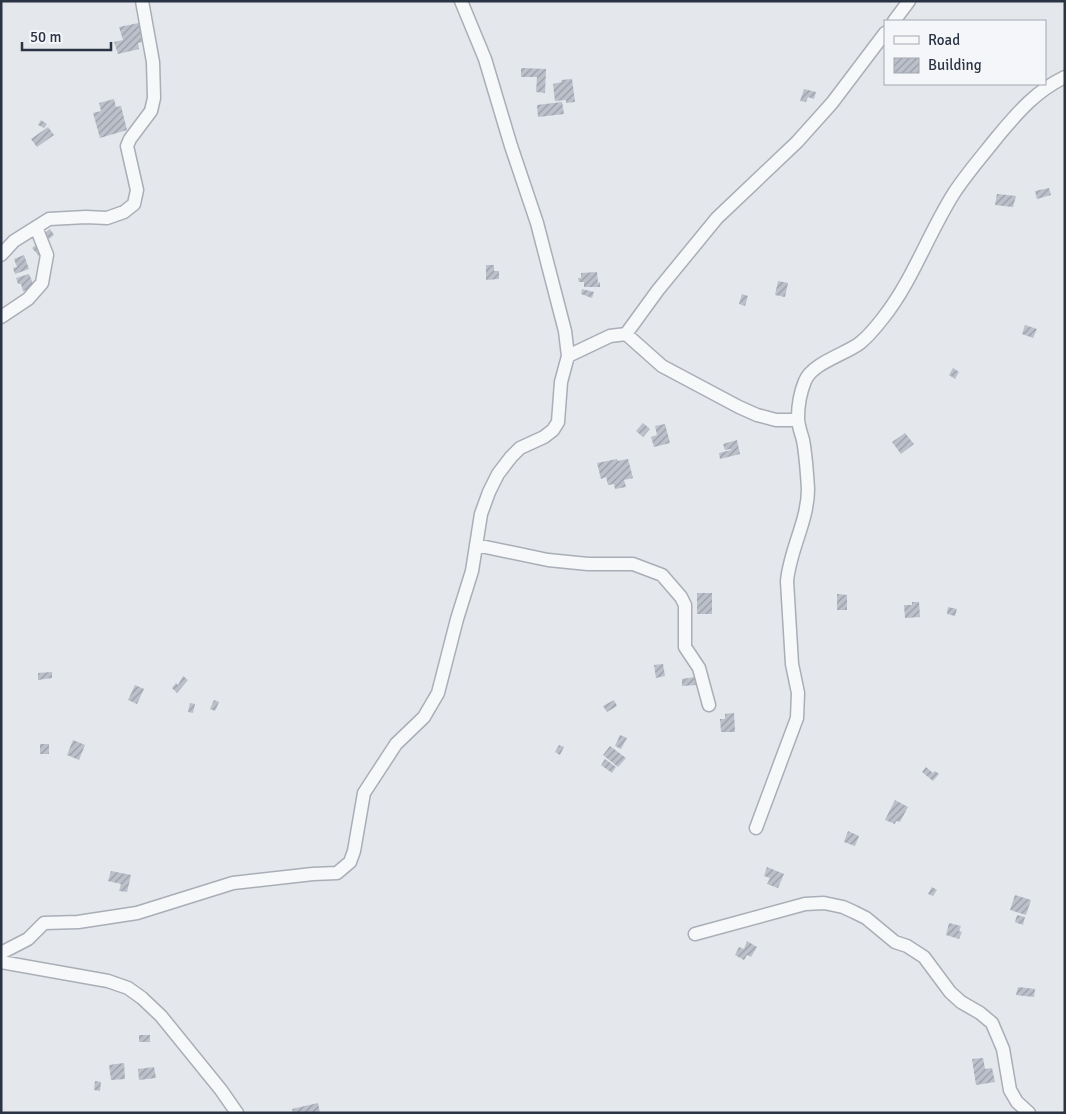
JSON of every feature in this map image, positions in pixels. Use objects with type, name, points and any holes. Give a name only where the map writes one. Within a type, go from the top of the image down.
[{"type":"street","points":[[1,255],[14,241],[50,219],[107,218],[124,212],[134,204],[137,190],[127,146],[151,111],[154,98],[153,62],[142,1]]},
{"type":"street","points":[[1,953],[28,939],[44,923],[78,922],[137,913],[234,883],[337,873],[350,862],[354,851],[364,793],[396,744],[424,717],[438,693],[457,619],[472,571],[481,514],[498,474],[520,448],[544,437],[554,430],[558,422],[561,382],[568,356],[565,332],[537,223],[511,146],[485,59],[461,1]]},
{"type":"street","points":[[895,20],[909,1]]},
{"type":"street","points":[[568,356],[610,336],[626,334],[658,290],[717,218],[809,129],[832,103],[884,34]]},
{"type":"street","points":[[756,828],[798,718],[798,694],[792,664],[787,581],[788,569],[801,529],[808,490],[803,441],[798,420],[800,395],[806,378],[820,366],[859,344],[874,331],[890,310],[912,274],[954,194],[969,172],[1016,114],[1042,90],[1065,77]]},
{"type":"street","points":[[1,317],[28,299],[42,283],[47,255],[36,227]]},
{"type":"street","points":[[626,334],[662,366],[739,407],[757,415],[776,420],[798,420]]},
{"type":"street","points":[[476,545],[548,560],[588,564],[633,564],[662,574],[681,597],[685,605],[685,647],[699,668],[709,705]]},
{"type":"street","points":[[696,934],[805,904],[824,903],[843,907],[866,918],[896,942],[907,946],[924,957],[950,992],[961,1002],[980,1013],[992,1023],[1004,1049],[1010,1090],[1016,1102],[1029,1113]]},
{"type":"street","points":[[1,962],[108,981],[128,988],[161,1016],[221,1090],[237,1113]]},
{"type":"building","points":[[139,23],[144,42],[138,43],[139,49],[118,54],[114,42],[123,40],[119,27]]},
{"type":"building","points":[[521,68],[546,69],[545,93],[536,92],[537,77],[521,77]]},
{"type":"building","points":[[572,79],[575,102],[566,103],[566,100],[555,101],[553,84],[562,82],[561,80]]},
{"type":"building","points":[[804,89],[816,92],[814,99],[808,97],[806,102],[800,101]]},
{"type":"building","points":[[114,99],[116,107],[121,106],[127,130],[100,138],[93,113],[101,111],[99,103]]},
{"type":"building","points":[[562,102],[564,114],[538,117],[537,105]]},
{"type":"building","points":[[41,120],[47,124],[44,128],[38,125]]},
{"type":"building","points":[[48,127],[54,135],[37,147],[31,139]]},
{"type":"building","points":[[1049,188],[1051,195],[1037,199],[1035,191]]},
{"type":"building","points":[[997,194],[1016,196],[1013,207],[995,205]]},
{"type":"building","points":[[50,229],[54,235],[49,239],[45,233]]},
{"type":"building","points":[[37,244],[44,252],[39,256],[32,248]]},
{"type":"building","points":[[24,255],[29,269],[15,274],[13,268],[17,267],[14,259]]},
{"type":"building","points":[[486,265],[494,265],[494,271],[499,271],[499,279],[486,280]]},
{"type":"building","points":[[597,272],[600,287],[584,287],[584,282],[579,282],[578,278],[581,278],[581,273]]},
{"type":"building","points":[[29,274],[35,288],[23,291],[21,284],[18,284],[16,278]]},
{"type":"building","points":[[778,281],[788,283],[785,297],[775,295]]},
{"type":"building","points":[[582,289],[594,292],[592,298],[581,294]]},
{"type":"building","points":[[742,294],[748,296],[745,306],[739,304]]},
{"type":"building","points":[[1025,325],[1037,329],[1033,338],[1022,334]]},
{"type":"building","points":[[953,368],[959,372],[955,379],[949,375]]},
{"type":"building","points":[[643,423],[650,429],[643,437],[636,431]]},
{"type":"building","points":[[665,424],[670,443],[654,447],[651,437],[657,435],[655,426]]},
{"type":"building","points":[[905,433],[914,444],[901,454],[892,442]]},
{"type":"building","points":[[737,440],[740,454],[720,459],[719,453],[731,450],[725,450],[723,444]]},
{"type":"building","points":[[617,459],[618,461],[628,459],[633,478],[624,480],[626,487],[615,489],[614,484],[608,485],[606,477],[601,479],[597,463]]},
{"type":"building","points":[[697,593],[712,593],[712,614],[697,614]]},
{"type":"building","points":[[837,594],[847,595],[847,610],[837,610]]},
{"type":"building","points":[[912,602],[919,602],[920,617],[905,618],[904,605],[912,605]]},
{"type":"building","points":[[948,607],[957,609],[955,616],[947,614]]},
{"type":"building","points":[[663,664],[665,676],[656,678],[654,665]]},
{"type":"building","points":[[52,672],[52,678],[38,680],[38,673]]},
{"type":"building","points":[[183,676],[188,680],[177,693],[172,688],[176,683],[178,685]]},
{"type":"building","points":[[695,677],[696,685],[682,686],[682,679]]},
{"type":"building","points":[[135,685],[144,689],[137,704],[128,700]]},
{"type":"building","points":[[214,700],[219,702],[215,711],[210,709]]},
{"type":"building","points":[[614,700],[617,706],[607,712],[603,706]]},
{"type":"building","points":[[190,703],[195,704],[193,713],[188,712]]},
{"type":"building","points":[[734,713],[735,732],[721,732],[720,719],[725,719],[725,714]]},
{"type":"building","points":[[620,735],[627,738],[621,749],[615,746]]},
{"type":"building","points":[[73,740],[85,745],[79,760],[67,755]]},
{"type":"building","points":[[40,744],[49,744],[49,754],[40,754]]},
{"type":"building","points":[[559,745],[564,747],[560,755],[555,752]]},
{"type":"building","points":[[610,746],[626,758],[618,767],[603,755]]},
{"type":"building","points":[[605,759],[616,767],[612,773],[601,765]]},
{"type":"building","points":[[926,767],[933,773],[935,771],[939,774],[933,781],[922,772]]},
{"type":"building","points":[[895,800],[908,807],[900,822],[896,821],[895,824],[885,820]]},
{"type":"building","points":[[848,831],[859,836],[855,846],[844,842]]},
{"type":"building","points":[[767,867],[784,874],[778,888],[767,884],[770,878],[764,876]]},
{"type":"building","points":[[111,871],[131,875],[127,892],[119,891],[121,884],[108,881]]},
{"type":"building","points":[[932,887],[937,890],[933,896],[928,894]]},
{"type":"building","points":[[1015,895],[1031,900],[1026,915],[1010,910]]},
{"type":"building","points":[[1017,915],[1025,917],[1023,925],[1015,922]]},
{"type":"building","points":[[949,923],[961,926],[959,931],[962,932],[959,939],[946,935]]},
{"type":"building","points":[[747,941],[757,947],[751,957],[747,955],[744,960],[735,955],[739,947],[744,949]]},
{"type":"building","points":[[1018,987],[1035,989],[1034,997],[1016,995]]},
{"type":"building","points":[[139,1035],[150,1035],[150,1042],[139,1042]]},
{"type":"building","points":[[983,1058],[985,1069],[992,1068],[995,1082],[976,1085],[972,1059]]},
{"type":"building","points":[[124,1063],[125,1079],[111,1080],[109,1065]]},
{"type":"building","points":[[154,1067],[156,1078],[139,1080],[138,1069]]},
{"type":"building","points":[[95,1081],[101,1082],[100,1091],[94,1090]]},
{"type":"building","points":[[318,1103],[320,1113],[293,1113],[292,1109]]}]
